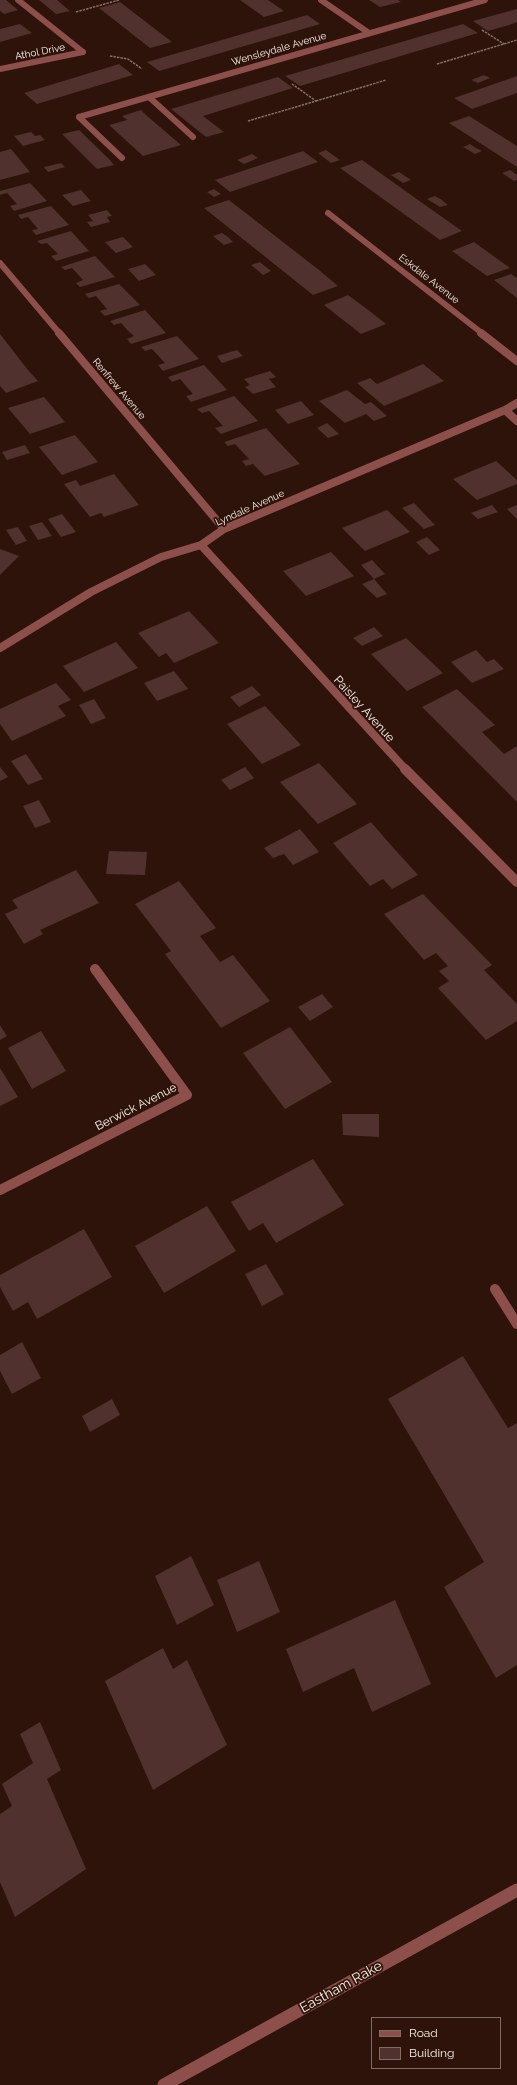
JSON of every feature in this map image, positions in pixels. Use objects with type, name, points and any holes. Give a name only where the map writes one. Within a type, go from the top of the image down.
[{"type":"street","points":[[18,0],[83,52]]},
{"type":"street","points":[[321,0],[369,33]]},
{"type":"street","name":"Wensleydale Avenue","points":[[122,158],[79,117],[262,63],[485,0]]},
{"type":"street","name":"Athol Drive","points":[[0,69],[83,52]]},
{"type":"street","points":[[149,97],[193,137]]},
{"type":"street","name":"Eskdale Avenue","points":[[328,213],[517,361]]},
{"type":"street","name":"Renfrew Avenue","points":[[0,262],[224,529]]},
{"type":"street","name":"Lyndale Avenue","points":[[0,648],[91,592],[161,557],[201,546],[224,529],[504,410],[517,403]]},
{"type":"street","points":[[504,410],[517,421]]},
{"type":"street","name":"Paisley Avenue","points":[[201,546],[387,751],[517,882]]},
{"type":"street","name":"Berwick Avenue","points":[[0,1190],[187,1095],[95,969]]},
{"type":"street","points":[[495,1290],[517,1324]]},
{"type":"street","name":"Eastham Rake","points":[[164,2085],[517,1890]]},
{"type":"path","points":[[76,12],[119,0]]},
{"type":"path","points":[[437,64],[517,40]]},
{"type":"path","points":[[83,52],[128,59],[172,90]]},
{"type":"path","points":[[262,63],[316,101]]},
{"type":"path","points":[[248,121],[386,80]]},
{"type":"building","points":[[0,0],[6,0],[18,10],[4,14],[0,11]]},
{"type":"building","points":[[39,0],[57,0],[70,11],[56,14]]},
{"type":"building","points":[[240,0],[268,0],[284,11],[264,17]]},
{"type":"building","points":[[369,0],[398,0],[401,2],[380,7]]},
{"type":"building","points":[[120,2],[172,42],[150,48],[99,8]]},
{"type":"building","points":[[517,9],[517,22],[488,31],[473,21]]},
{"type":"building","points":[[307,15],[320,24],[159,71],[147,62]]},
{"type":"building","points":[[20,24],[32,33],[0,42],[0,29]]},
{"type":"building","points":[[463,24],[478,33],[300,86],[285,76]]},
{"type":"building","points":[[119,64],[133,75],[37,104],[24,93]]},
{"type":"building","points":[[484,75],[490,78],[478,83],[471,80]]},
{"type":"building","points":[[517,76],[517,93],[472,109],[454,98]]},
{"type":"building","points":[[278,77],[293,88],[203,116],[224,132],[206,137],[171,109]]},
{"type":"building","points":[[141,110],[181,145],[143,156],[109,125],[127,120],[122,116]]},
{"type":"building","points":[[469,116],[517,146],[517,167],[449,123]]},
{"type":"building","points":[[79,130],[114,165],[97,169],[62,134]]},
{"type":"building","points":[[31,132],[35,136],[40,135],[45,140],[23,146],[14,136]]},
{"type":"building","points":[[470,144],[482,151],[475,154],[463,147]]},
{"type":"building","points":[[11,149],[30,172],[0,180],[0,152]]},
{"type":"building","points":[[326,150],[340,160],[331,163],[318,153]]},
{"type":"building","points":[[303,151],[318,162],[230,192],[215,180]]},
{"type":"building","points":[[252,154],[258,158],[244,164],[237,160]]},
{"type":"building","points":[[362,160],[462,231],[440,240],[340,168]]},
{"type":"building","points":[[61,163],[65,167],[48,172],[44,167]]},
{"type":"building","points":[[510,170],[517,175],[517,180],[514,181],[502,173]]},
{"type":"building","points":[[399,172],[411,180],[403,183],[391,175]]},
{"type":"building","points":[[30,183],[47,201],[14,211],[10,206],[17,204],[7,193],[0,195],[0,191]]},
{"type":"building","points":[[214,189],[221,194],[214,197],[207,192]]},
{"type":"building","points":[[81,190],[91,201],[73,206],[62,195]]},
{"type":"building","points":[[435,196],[448,205],[440,207],[427,199]]},
{"type":"building","points":[[229,200],[338,286],[313,295],[204,208]]},
{"type":"building","points":[[51,206],[69,225],[36,235],[32,230],[38,229],[28,217],[21,219],[18,215]]},
{"type":"building","points":[[107,210],[112,216],[107,217],[110,222],[91,227],[87,222],[93,221],[88,215]]},
{"type":"building","points":[[71,231],[89,251],[56,261],[51,256],[58,254],[47,243],[41,244],[37,241]]},
{"type":"building","points":[[222,233],[233,242],[224,245],[213,236]]},
{"type":"building","points":[[123,237],[133,247],[116,253],[105,242]]},
{"type":"building","points":[[474,242],[510,268],[487,276],[452,251]]},
{"type":"building","points":[[95,256],[115,277],[80,287],[76,283],[83,280],[72,268],[65,270],[61,267]]},
{"type":"building","points":[[260,262],[271,271],[263,275],[251,265]]},
{"type":"building","points":[[145,264],[156,275],[139,281],[128,269]]},
{"type":"building","points":[[511,274],[517,278],[517,298],[494,280]]},
{"type":"building","points":[[119,284],[140,305],[105,316],[100,311],[107,309],[96,296],[89,298],[85,294]]},
{"type":"building","points":[[348,295],[386,324],[361,334],[324,305]]},
{"type":"building","points":[[145,310],[166,333],[131,344],[127,339],[134,336],[121,323],[114,325],[110,321]]},
{"type":"building","points":[[0,334],[38,381],[6,393],[0,386]]},
{"type":"building","points":[[177,336],[199,359],[163,371],[158,365],[165,363],[152,349],[145,351],[141,347]]},
{"type":"building","points":[[237,350],[243,356],[222,363],[217,356]]},
{"type":"building","points":[[423,364],[444,381],[384,406],[357,383],[370,378],[377,384]]},
{"type":"building","points":[[204,365],[227,390],[191,402],[186,396],[193,394],[180,379],[172,382],[168,377]]},
{"type":"building","points":[[270,371],[276,377],[269,379],[276,387],[253,394],[245,387],[250,385],[244,379]]},
{"type":"building","points":[[347,390],[365,404],[371,402],[387,416],[374,421],[366,414],[345,423],[319,401]]},
{"type":"building","points":[[234,396],[258,421],[221,434],[215,428],[223,426],[209,411],[202,413],[197,409]]},
{"type":"building","points":[[44,397],[65,422],[30,434],[8,408]]},
{"type":"building","points":[[301,401],[314,415],[288,424],[275,410]]},
{"type":"building","points":[[327,423],[339,434],[328,438],[317,428]]},
{"type":"building","points":[[266,428],[300,464],[265,476],[253,464],[246,466],[242,461],[249,459],[235,444],[228,446],[224,442]]},
{"type":"building","points":[[75,435],[98,462],[62,475],[39,447]]},
{"type":"building","points":[[25,445],[30,453],[7,460],[2,452]]},
{"type":"building","points":[[496,461],[517,480],[517,484],[477,500],[453,479]]},
{"type":"building","points":[[114,474],[139,505],[104,517],[101,513],[90,517],[64,484],[76,480],[80,486]]},
{"type":"building","points":[[414,503],[435,525],[424,529],[402,508]]},
{"type":"building","points":[[492,505],[498,512],[478,519],[471,513]]},
{"type":"building","points":[[517,505],[517,519],[507,509]]},
{"type":"building","points":[[387,510],[410,532],[365,551],[342,528]]},
{"type":"building","points":[[62,514],[76,532],[61,537],[48,519]]},
{"type":"building","points":[[42,522],[52,536],[38,540],[29,526]]},
{"type":"building","points":[[18,527],[27,541],[16,545],[6,530]]},
{"type":"building","points":[[427,537],[440,550],[429,555],[416,542]]},
{"type":"building","points":[[0,549],[19,556],[0,575]]},
{"type":"building","points":[[331,552],[354,576],[306,596],[283,571]]},
{"type":"building","points":[[372,560],[385,574],[374,579],[361,565]]},
{"type":"building","points":[[374,579],[387,594],[377,598],[362,584]]},
{"type":"building","points":[[189,611],[219,643],[174,663],[166,653],[159,657],[138,633]]},
{"type":"building","points":[[374,627],[383,636],[362,646],[353,638]]},
{"type":"building","points":[[406,638],[443,673],[407,691],[371,654]]},
{"type":"building","points":[[116,642],[138,668],[84,692],[63,666]]},
{"type":"building","points":[[476,650],[487,662],[494,659],[504,669],[472,683],[451,662]]},
{"type":"building","points":[[174,671],[188,689],[157,701],[144,683]]},
{"type":"building","points":[[56,683],[71,700],[58,706],[66,716],[12,741],[0,724],[0,709]]},
{"type":"building","points":[[252,686],[261,695],[239,707],[230,697]]},
{"type":"building","points":[[457,689],[495,725],[482,732],[504,754],[517,746],[517,802],[422,707]]},
{"type":"building","points":[[94,699],[106,718],[91,724],[79,705]]},
{"type":"building","points":[[265,706],[301,745],[262,764],[227,724]]},
{"type":"building","points":[[26,754],[43,779],[28,785],[11,761]]},
{"type":"building","points":[[319,763],[357,804],[318,824],[280,782]]},
{"type":"building","points":[[0,767],[8,777],[0,781]]},
{"type":"building","points":[[245,767],[254,778],[230,790],[221,780]]},
{"type":"building","points":[[39,800],[51,822],[35,828],[23,806]]},
{"type":"building","points":[[371,822],[418,875],[392,889],[383,879],[370,886],[333,843]]},
{"type":"building","points":[[300,829],[319,852],[293,865],[284,854],[273,858],[264,848]]},
{"type":"building","points":[[109,851],[147,852],[145,875],[106,874]]},
{"type":"building","points":[[76,870],[99,903],[40,930],[43,934],[24,944],[5,914],[18,908],[12,900]]},
{"type":"building","points":[[179,881],[216,928],[200,936],[220,962],[233,955],[270,1001],[221,1028],[165,954],[171,951],[135,904]]},
{"type":"building","points":[[423,894],[492,965],[484,970],[517,1004],[517,1021],[486,1040],[438,988],[449,981],[439,971],[448,966],[436,953],[424,960],[384,914]]},
{"type":"building","points":[[322,994],[333,1007],[310,1021],[298,1007]]},
{"type":"building","points":[[0,1025],[7,1036],[0,1040]]},
{"type":"building","points":[[290,1027],[332,1082],[285,1109],[243,1053]]},
{"type":"building","points":[[41,1031],[66,1071],[32,1089],[8,1048]]},
{"type":"building","points":[[0,1068],[18,1097],[0,1106]]},
{"type":"building","points":[[342,1114],[379,1114],[379,1137],[343,1135]]},
{"type":"building","points":[[313,1159],[344,1205],[276,1243],[263,1223],[249,1231],[231,1202]]},
{"type":"building","points":[[207,1206],[236,1251],[164,1293],[135,1246]]},
{"type":"building","points":[[84,1229],[112,1277],[37,1319],[28,1302],[13,1311],[0,1287],[0,1275]]},
{"type":"building","points":[[266,1264],[284,1294],[262,1306],[245,1274]]},
{"type":"building","points":[[22,1342],[41,1378],[12,1394],[0,1371],[0,1355]]},
{"type":"building","points":[[463,1356],[508,1428],[517,1423],[517,1665],[496,1678],[444,1587],[484,1562],[388,1399]]},
{"type":"building","points":[[112,1399],[120,1415],[90,1432],[82,1416]]},
{"type":"building","points":[[191,1556],[214,1605],[177,1625],[155,1576]]},
{"type":"building","points":[[259,1561],[280,1612],[237,1632],[217,1580]]},
{"type":"building","points":[[395,1600],[431,1684],[372,1712],[354,1668],[303,1692],[286,1649]]},
{"type":"building","points":[[163,1648],[173,1669],[187,1660],[227,1745],[153,1790],[105,1681]]},
{"type":"building","points":[[40,1722],[61,1770],[47,1779],[86,1869],[15,1917],[0,1882],[0,1814],[12,1806],[2,1784],[33,1763],[20,1734]]}]
